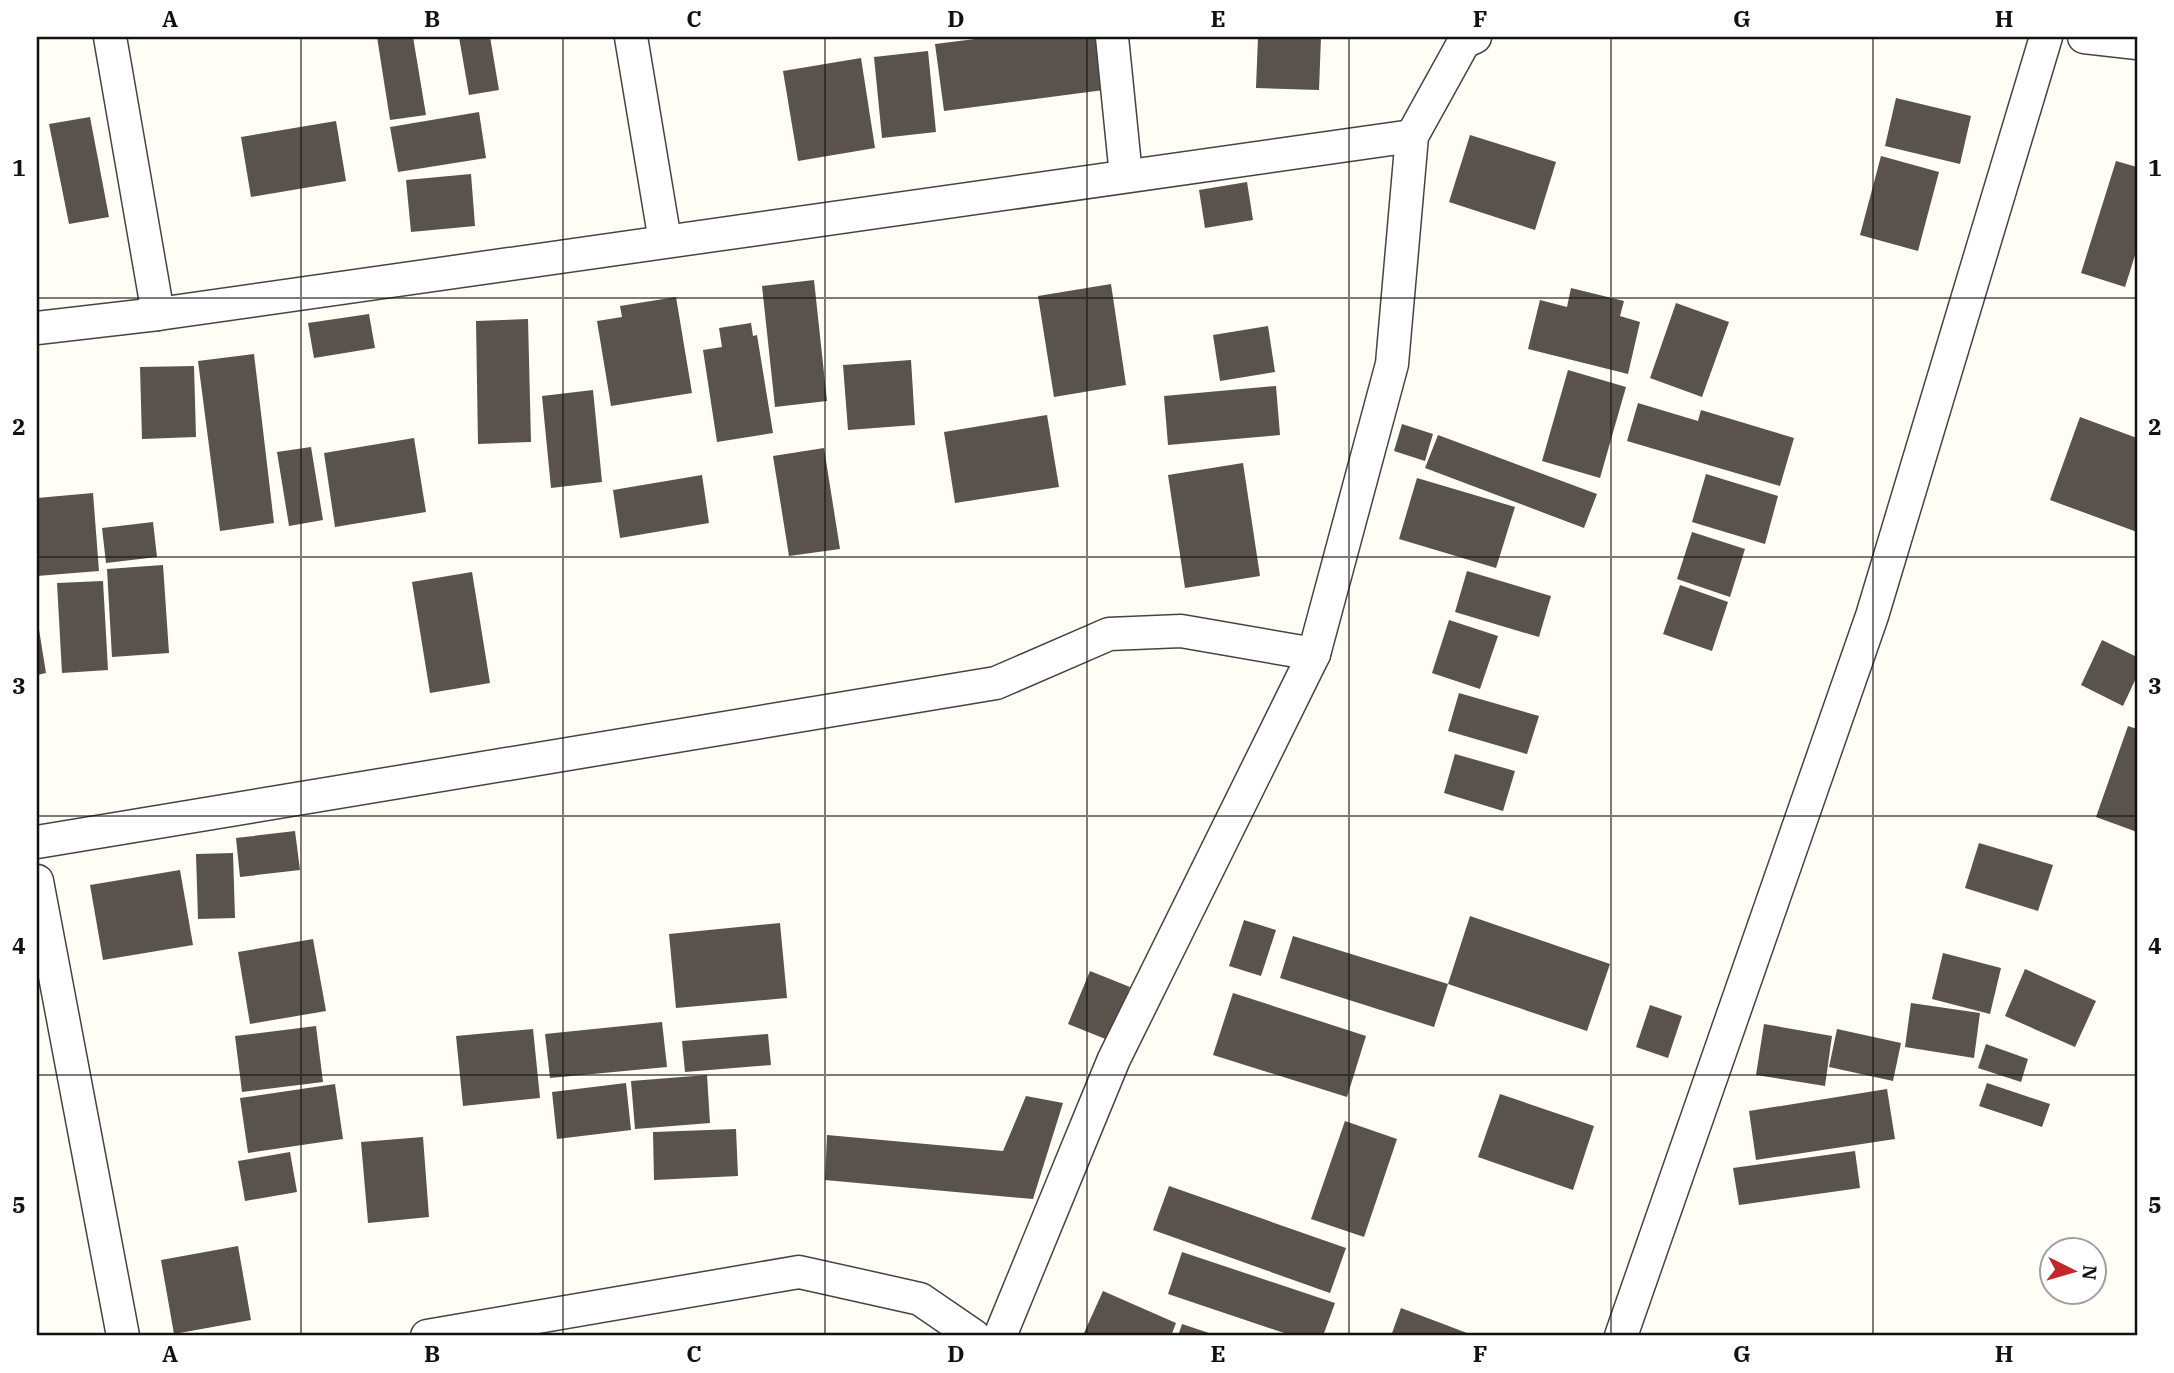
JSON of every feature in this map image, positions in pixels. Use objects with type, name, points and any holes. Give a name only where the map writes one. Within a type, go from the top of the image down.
[{"type":"street","points":[[110,37],[158,314]]},
{"type":"street","points":[[631,37],[665,241]]},
{"type":"street","points":[[1112,37],[1126,176]]},
{"type":"street","points":[[1000,1336],[1114,1059],[1314,654],[1392,364],[1412,136],[1464,42],[1475,37]]},
{"type":"street","points":[[1621,1336],[1872,615],[2046,37]]},
{"type":"street","points":[[2084,37],[2137,43]]},
{"type":"street","points":[[37,328],[158,314],[1412,136]]},
{"type":"street","points":[[37,842],[996,683],[1109,634],[1181,631],[1314,654]]},
{"type":"street","points":[[37,881],[123,1336]]},
{"type":"street","points":[[427,1336],[799,1272],[920,1299],[974,1336]]},
{"type":"building","points":[[377,37],[413,37],[426,115],[390,120]]},
{"type":"building","points":[[459,37],[490,37],[499,90],[469,95]]},
{"type":"building","points":[[991,37],[1097,37],[1104,90],[944,111],[935,44]]},
{"type":"building","points":[[1258,37],[1321,37],[1319,90],[1256,88]]},
{"type":"building","points":[[928,51],[936,132],[882,138],[874,57]]},
{"type":"building","points":[[861,58],[875,148],[798,161],[783,71]]},
{"type":"building","points":[[1896,98],[1971,116],[1960,164],[1885,146]]},
{"type":"building","points":[[479,112],[486,158],[398,172],[390,127]]},
{"type":"building","points":[[90,117],[109,217],[69,224],[49,124]]},
{"type":"building","points":[[336,121],[346,181],[251,197],[241,137]]},
{"type":"building","points":[[1470,135],[1556,162],[1535,230],[1449,202]]},
{"type":"building","points":[[1881,156],[1939,172],[1918,251],[1860,235]]},
{"type":"building","points":[[2116,161],[2137,167],[2137,249],[2125,287],[2081,273]]},
{"type":"building","points":[[471,174],[475,226],[411,232],[406,180]]},
{"type":"building","points":[[1247,182],[1253,220],[1205,228],[1199,190]]},
{"type":"building","points":[[814,280],[827,401],[775,407],[762,286]]},
{"type":"building","points":[[1111,284],[1126,385],[1054,397],[1038,296]]},
{"type":"building","points":[[1571,288],[1624,301],[1620,316],[1640,322],[1628,374],[1528,349],[1540,300],[1567,307]]},
{"type":"building","points":[[676,297],[692,393],[611,406],[597,321],[622,317],[620,306]]},
{"type":"building","points":[[1676,303],[1729,322],[1702,397],[1650,378]]},
{"type":"building","points":[[369,314],[375,348],[314,358],[308,323]]},
{"type":"building","points":[[528,319],[531,442],[478,444],[476,321]]},
{"type":"building","points":[[751,323],[753,336],[757,335],[773,433],[717,442],[703,350],[722,347],[719,328]]},
{"type":"building","points":[[1268,326],[1275,372],[1220,381],[1213,335]]},
{"type":"building","points":[[254,354],[274,523],[220,531],[198,361]]},
{"type":"building","points":[[911,360],[915,425],[848,430],[843,365]]},
{"type":"building","points":[[194,366],[196,437],[142,439],[140,367]]},
{"type":"building","points":[[1568,370],[1626,387],[1600,478],[1542,461]]},
{"type":"building","points":[[1276,386],[1280,435],[1168,445],[1164,396]]},
{"type":"building","points":[[593,390],[602,482],[551,488],[542,396]]},
{"type":"building","points":[[1638,403],[1698,421],[1701,410],[1794,438],[1780,486],[1627,441]]},
{"type":"building","points":[[1047,415],[1059,487],[955,503],[944,432]]},
{"type":"building","points":[[2080,417],[2137,438],[2137,532],[2050,500]]},
{"type":"building","points":[[1402,424],[1433,434],[1425,461],[1394,451]]},
{"type":"building","points":[[1438,435],[1597,494],[1584,528],[1425,468]]},
{"type":"building","points":[[414,438],[426,512],[335,527],[324,453]]},
{"type":"building","points":[[311,447],[323,520],[289,526],[277,452]]},
{"type":"building","points":[[824,448],[840,549],[789,556],[773,456]]},
{"type":"building","points":[[1243,463],[1260,576],[1185,588],[1168,475]]},
{"type":"building","points":[[1706,474],[1778,496],[1765,544],[1692,522]]},
{"type":"building","points":[[702,475],[709,523],[620,538],[613,490]]},
{"type":"building","points":[[1417,478],[1515,507],[1496,568],[1399,539]]},
{"type":"building","points":[[93,493],[99,571],[37,576],[37,498]]},
{"type":"building","points":[[153,522],[157,557],[106,563],[102,528]]},
{"type":"building","points":[[1692,532],[1745,549],[1730,597],[1677,579]]},
{"type":"building","points":[[163,565],[169,653],[112,657],[107,569]]},
{"type":"building","points":[[1467,571],[1551,596],[1539,637],[1455,612]]},
{"type":"building","points":[[472,572],[490,683],[430,693],[412,582]]},
{"type":"building","points":[[103,581],[108,670],[62,673],[57,583]]},
{"type":"building","points":[[1680,585],[1728,602],[1712,651],[1663,634]]},
{"type":"building","points":[[37,617],[46,673],[37,675]]},
{"type":"building","points":[[1449,620],[1498,636],[1480,689],[1432,673]]},
{"type":"building","points":[[2102,640],[2137,657],[2137,676],[2123,706],[2081,685]]},
{"type":"building","points":[[1459,693],[1539,716],[1527,754],[1448,731]]},
{"type":"building","points":[[2128,726],[2137,729],[2137,832],[2096,817]]},
{"type":"building","points":[[1455,754],[1515,771],[1503,811],[1444,793]]},
{"type":"building","points":[[295,831],[300,870],[240,877],[236,838]]},
{"type":"building","points":[[1979,843],[2053,865],[2038,911],[1965,888]]},
{"type":"building","points":[[233,853],[235,918],[198,919],[196,854]]},
{"type":"building","points":[[180,870],[193,945],[103,960],[90,885]]},
{"type":"building","points":[[1470,916],[1610,964],[1587,1031],[1448,984]]},
{"type":"building","points":[[1244,920],[1276,930],[1261,976],[1229,966]]},
{"type":"building","points":[[780,923],[787,998],[676,1008],[669,934]]},
{"type":"building","points":[[1293,936],[1448,984],[1434,1027],[1280,978]]},
{"type":"building","points":[[313,939],[326,1011],[250,1024],[238,952]]},
{"type":"building","points":[[1943,953],[2001,968],[1990,1014],[1932,999]]},
{"type":"building","points":[[2025,969],[2096,1001],[2075,1047],[2005,1016]]},
{"type":"building","points":[[1090,971],[1130,987],[1108,1040],[1068,1024]]},
{"type":"building","points":[[1233,993],[1366,1036],[1347,1097],[1213,1055]]},
{"type":"building","points":[[1911,1003],[1980,1013],[1974,1058],[1905,1047]]},
{"type":"building","points":[[1650,1005],[1682,1016],[1668,1058],[1636,1047]]},
{"type":"building","points":[[662,1022],[667,1067],[550,1078],[545,1034]]},
{"type":"building","points":[[1764,1024],[1832,1036],[1825,1086],[1756,1075]]},
{"type":"building","points":[[316,1026],[323,1082],[242,1092],[235,1036]]},
{"type":"building","points":[[533,1029],[540,1098],[463,1106],[456,1036]]},
{"type":"building","points":[[1837,1029],[1901,1043],[1893,1081],[1829,1067]]},
{"type":"building","points":[[768,1034],[771,1065],[685,1072],[682,1041]]},
{"type":"building","points":[[1986,1044],[2028,1059],[2021,1082],[1978,1068]]},
{"type":"building","points":[[707,1075],[710,1123],[635,1129],[631,1081]]},
{"type":"building","points":[[626,1083],[631,1130],[557,1139],[552,1092]]},
{"type":"building","points":[[1987,1083],[2050,1104],[2042,1127],[1979,1106]]},
{"type":"building","points":[[335,1084],[343,1139],[248,1153],[240,1098]]},
{"type":"building","points":[[1887,1089],[1895,1139],[1756,1160],[1749,1111]]},
{"type":"building","points":[[1500,1094],[1594,1126],[1573,1190],[1478,1157]]},
{"type":"building","points":[[1026,1096],[1063,1103],[1033,1199],[825,1180],[827,1135],[1003,1151]]},
{"type":"building","points":[[1345,1121],[1397,1139],[1364,1237],[1311,1219]]},
{"type":"building","points":[[736,1129],[738,1176],[654,1180],[653,1132]]},
{"type":"building","points":[[423,1137],[429,1217],[368,1223],[361,1142]]},
{"type":"building","points":[[1855,1151],[1860,1188],[1739,1205],[1733,1168]]},
{"type":"building","points":[[290,1152],[297,1192],[245,1201],[238,1161]]},
{"type":"building","points":[[1169,1186],[1346,1248],[1330,1293],[1153,1230]]},
{"type":"building","points":[[238,1246],[251,1320],[174,1334],[161,1260]]},
{"type":"building","points":[[1182,1252],[1335,1303],[1323,1336],[1293,1336],[1168,1294]]},
{"type":"building","points":[[1103,1291],[1176,1323],[1171,1336],[1092,1336],[1084,1333]]},
{"type":"building","points":[[1401,1308],[1475,1336],[1391,1336]]},
{"type":"building","points":[[1182,1324],[1218,1336],[1178,1336]]}]
